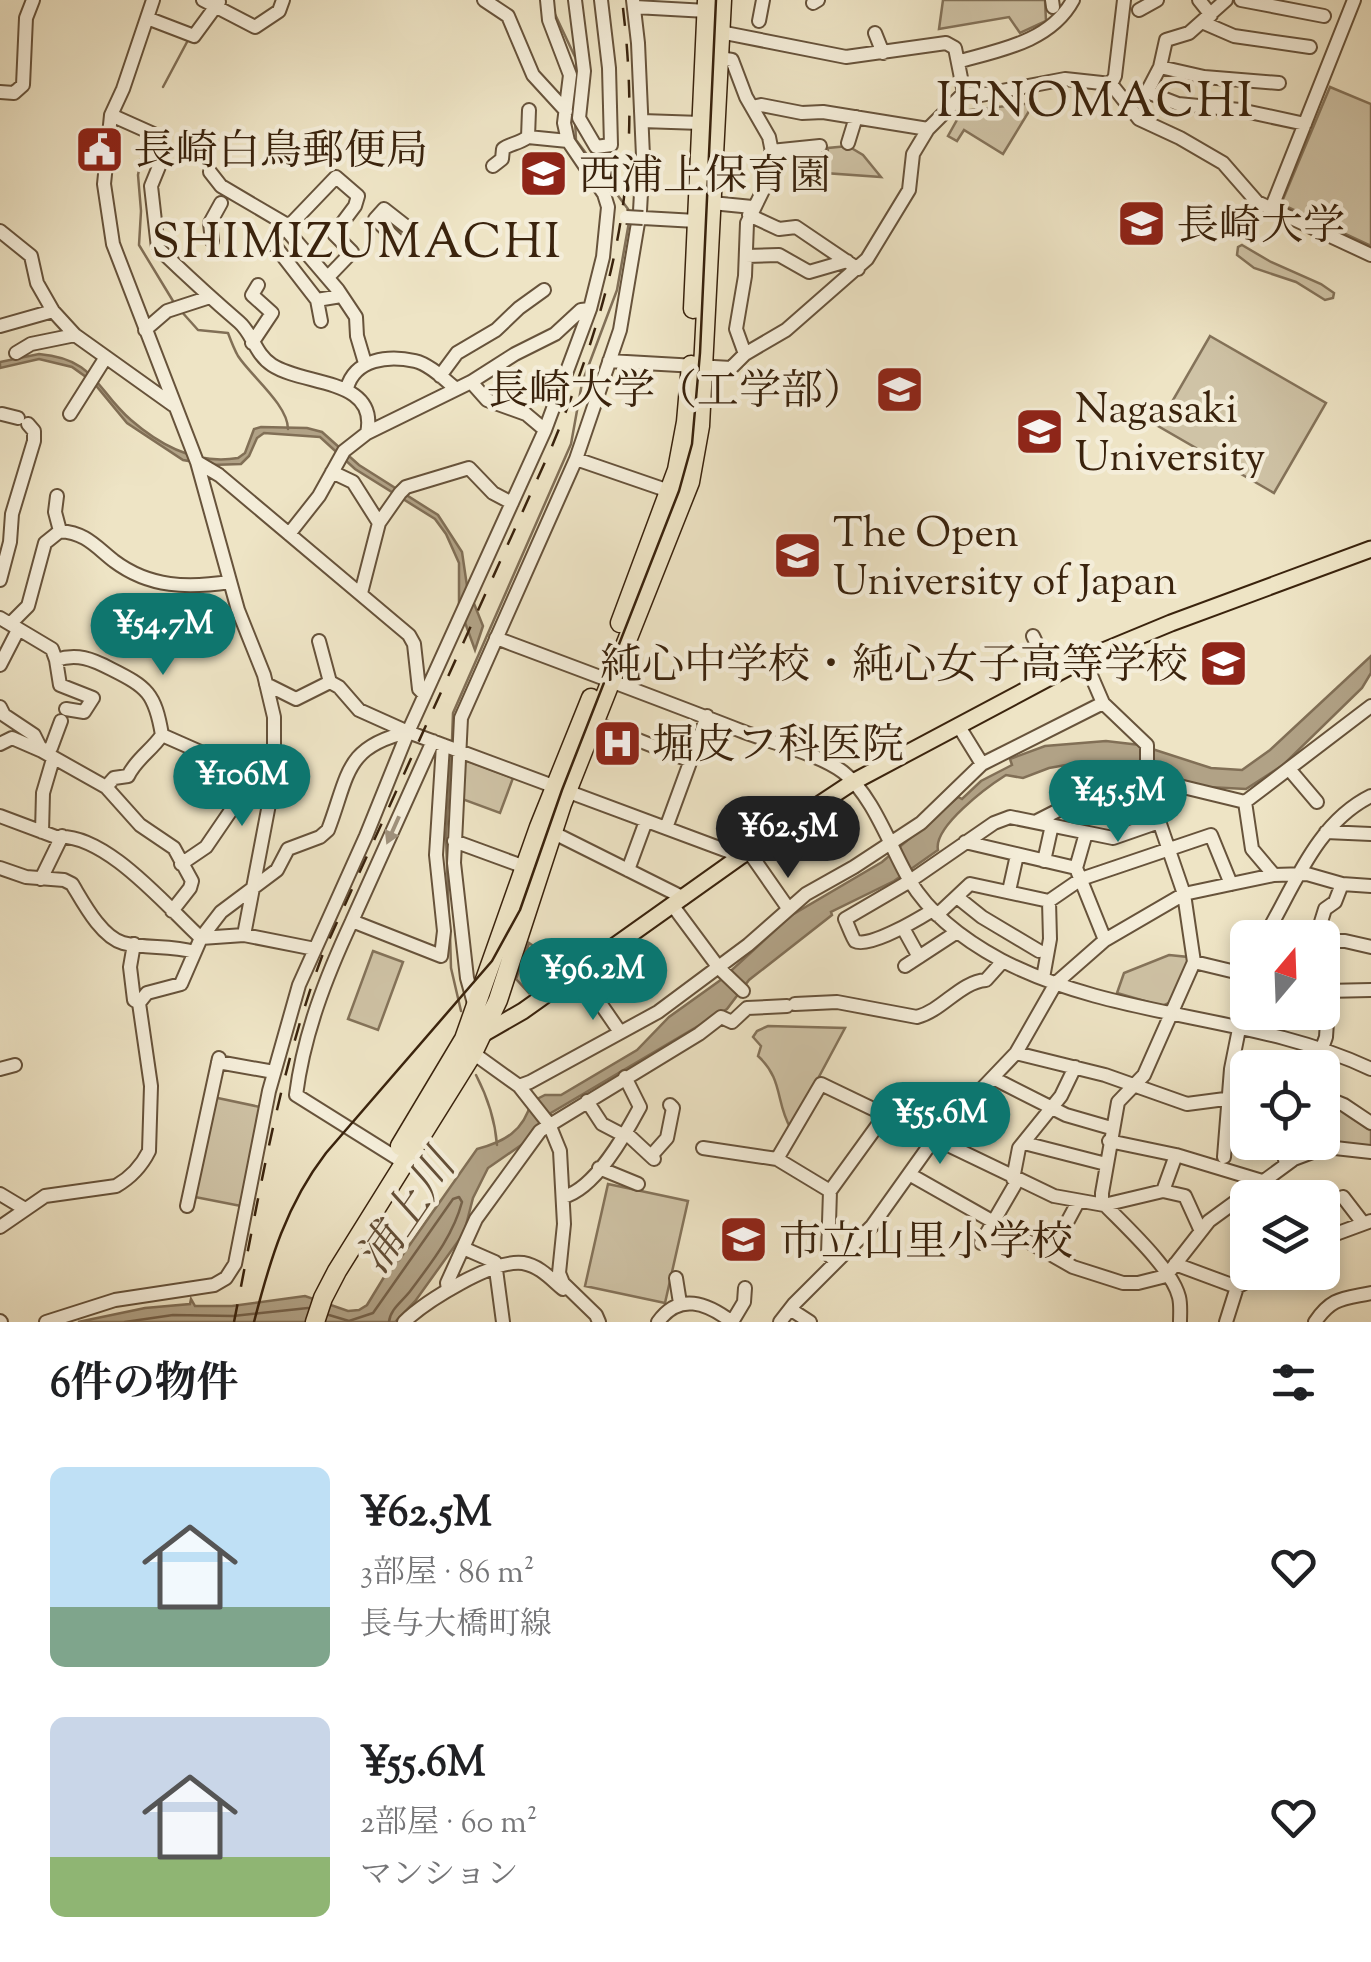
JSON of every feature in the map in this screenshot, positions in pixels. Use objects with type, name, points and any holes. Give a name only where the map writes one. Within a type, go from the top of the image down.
[{"type":"highway","points":[[472,1044],[475,1010],[525,867],[595,723],[605,679],[682,449],[696,367],[712,203],[720,32],[712,4]]},
{"type":"highway","points":[[316,1322],[324,1269],[498,1000],[552,832],[561,789],[696,462],[700,426],[696,221],[712,4]]},
{"type":"highway","points":[[306,1322],[318,1296]]},
{"type":"main road","points":[[472,1044],[853,782],[1084,659],[1171,622],[1371,549]]},
{"type":"main road","points":[[498,1000],[523,1012]]},
{"type":"street","points":[[0,92],[14,93],[23,85],[26,18],[33,0]]},
{"type":"street","points":[[153,0],[111,115],[105,154],[107,209],[113,244],[197,462],[230,582],[274,717],[274,778],[244,935]]},
{"type":"street","points":[[203,0],[218,4],[255,26],[278,11],[283,0]]},
{"type":"street","points":[[484,0],[508,16],[533,75],[566,111]]},
{"type":"street","points":[[46,1322],[100,1304],[205,1287],[226,1278],[238,1248],[269,1091],[299,985],[545,430],[590,309],[603,257],[608,215],[604,194],[568,142],[566,111],[577,73],[548,20],[547,0]]},
{"type":"street","points":[[575,0],[578,118],[596,148],[612,145],[600,0]]},
{"type":"street","points":[[759,21],[762,0]]},
{"type":"street","points":[[960,61],[1019,46],[1064,16],[1073,0]]},
{"type":"street","points":[[1111,84],[1124,0]]},
{"type":"street","points":[[1139,10],[1157,0]]},
{"type":"street","points":[[1199,0],[1207,19],[1234,36],[1310,47]]},
{"type":"street","points":[[1134,113],[1160,67],[1166,40],[1189,34],[1226,0]]},
{"type":"street","points":[[1241,0],[1324,16]]},
{"type":"street","points":[[1270,208],[1354,0]]},
{"type":"street","points":[[147,18],[194,36],[218,4]]},
{"type":"street","points":[[296,1095],[301,1059],[323,984],[352,921],[448,746],[576,459],[620,330],[640,211],[640,4],[712,4]]},
{"type":"street","points":[[720,32],[846,57],[946,43],[955,48],[960,61],[964,94]]},
{"type":"street","points":[[875,33],[883,53]]},
{"type":"street","points":[[720,58],[732,60],[768,138],[774,162],[751,211],[736,329],[745,354]]},
{"type":"street","points":[[1160,67],[1204,77],[1279,83]]},
{"type":"street","points":[[577,73],[608,68]]},
{"type":"street","points":[[746,256],[779,255],[809,272],[867,259],[909,190],[913,154],[928,129],[964,94],[981,95],[1065,79],[1111,84],[1149,125],[1223,163],[1257,202],[1371,255]]},
{"type":"street","points":[[1147,92],[1178,104],[1240,110],[1305,124]]},
{"type":"street","points":[[752,108],[761,105],[928,129]]},
{"type":"street","points":[[493,166],[502,159],[503,149],[528,136],[529,110]]},
{"type":"street","points":[[111,115],[158,136],[167,165],[151,186],[158,248],[240,323],[271,364],[358,395],[369,413],[367,432]]},
{"type":"street","points":[[848,143],[856,117]]},
{"type":"street","points":[[642,121],[701,123]]},
{"type":"street","points":[[528,136],[568,142]]},
{"type":"street","points":[[771,151],[820,146]]},
{"type":"street","points":[[210,172],[221,186],[287,227],[328,277],[356,317],[365,364]]},
{"type":"street","points":[[321,320],[318,300],[272,242],[336,177],[358,196],[334,234],[352,252],[328,277]]},
{"type":"street","points":[[212,241],[210,223],[221,202]]},
{"type":"street","points":[[712,203],[751,211],[779,229],[796,227],[852,265]]},
{"type":"street","points":[[398,241],[375,219],[384,208],[407,227]]},
{"type":"street","points":[[608,215],[696,221]]},
{"type":"street","points":[[0,231],[31,256],[37,283],[53,311],[75,335],[174,406]]},
{"type":"street","points":[[609,361],[731,368],[745,354],[786,330],[852,265]]},
{"type":"street","points":[[252,343],[272,313],[252,295],[258,285]]},
{"type":"street","points":[[440,376],[457,352],[496,330],[544,290]]},
{"type":"street","points":[[145,330],[167,311],[210,296]]},
{"type":"street","points":[[318,300],[341,296]]},
{"type":"street","points":[[289,534],[319,496],[344,450],[367,432],[471,382],[555,334],[582,310],[590,309]]},
{"type":"street","points":[[0,326],[53,311]]},
{"type":"street","points":[[16,353],[31,344],[75,335]]},
{"type":"street","points":[[70,414],[106,357]]},
{"type":"street","points":[[347,388],[365,364],[414,360],[456,388]]},
{"type":"street","points":[[471,382],[487,400],[526,414],[545,430]]},
{"type":"street","points":[[0,580],[17,493],[34,440],[34,431],[23,421],[2,414]]},
{"type":"street","points":[[576,459],[669,491]]},
{"type":"street","points":[[197,462],[219,475],[409,635],[414,644],[419,689],[425,695]]},
{"type":"street","points":[[360,593],[380,523],[406,487],[470,468],[494,493],[512,503]]},
{"type":"street","points":[[332,472],[353,482],[380,523]]},
{"type":"street","points":[[57,496],[55,512],[60,530]]},
{"type":"street","points":[[0,665],[9,624],[28,606],[45,543],[60,530],[78,532],[115,562],[168,586],[230,582]]},
{"type":"street","points":[[9,624],[52,650],[60,685],[93,698],[84,712],[64,715],[47,755],[42,832]]},
{"type":"street","points":[[1033,636],[1052,676]]},
{"type":"street","points":[[496,638],[831,765],[853,782],[909,878],[935,913],[1002,960],[1050,980],[1230,1027]]},
{"type":"street","points":[[320,641],[330,682],[359,710],[646,821],[745,854],[788,908]]},
{"type":"street","points":[[56,660],[84,658],[136,680],[154,702],[162,735],[149,753],[134,762],[128,776],[114,778],[106,787]]},
{"type":"street","points":[[1084,659],[1103,703],[1148,744],[1146,780],[1184,894],[1194,962],[1144,1075],[1118,1102],[1102,1193],[1104,1205],[1171,1270],[1180,1300],[1180,1322]]},
{"type":"street","points":[[266,684],[296,699],[330,682]]},
{"type":"street","points":[[522,1090],[658,1012],[719,968],[788,908],[892,847],[982,764],[1103,703]]},
{"type":"street","points":[[1037,821],[1100,789],[1146,780],[1245,802],[1371,706]]},
{"type":"street","points":[[0,707],[34,735],[47,755]]},
{"type":"street","points":[[666,828],[707,716]]},
{"type":"street","points":[[595,723],[691,761]]},
{"type":"street","points":[[958,725],[982,764]]},
{"type":"street","points":[[138,1003],[147,994],[181,984],[201,938],[221,912],[277,870],[288,848],[328,830],[355,760],[379,739],[408,732]]},
{"type":"street","points":[[162,735],[204,754]]},
{"type":"street","points":[[0,744],[12,738],[106,787],[140,825],[174,848],[192,884],[172,911]]},
{"type":"street","points":[[448,746],[465,958],[475,1010]]},
{"type":"street","points":[[352,921],[441,956],[444,931],[436,855],[448,746]]},
{"type":"street","points":[[181,864],[206,847],[234,806],[263,780],[262,770],[256,765],[232,755]]},
{"type":"street","points":[[1290,770],[1316,802]]},
{"type":"street","points":[[1274,920],[1326,832],[1347,808],[1371,796]]},
{"type":"street","points":[[1245,802],[1252,849],[1274,876]]},
{"type":"street","points":[[1067,807],[1086,833],[1079,874],[1105,940]]},
{"type":"street","points":[[0,816],[42,832],[86,842],[119,861],[201,938],[244,935],[315,949]]},
{"type":"street","points":[[1049,901],[974,883],[935,913],[904,928],[858,942],[845,919],[1010,817],[1114,838],[1159,822]]},
{"type":"street","points":[[628,870],[646,821]]},
{"type":"street","points":[[1044,861],[1052,825]]},
{"type":"street","points":[[552,832],[628,870],[679,902],[719,968],[743,991]]},
{"type":"street","points":[[1326,832],[1371,834]]},
{"type":"street","points":[[780,1322],[872,1226],[934,1139],[1016,1053],[1050,980],[1049,901],[1079,874],[1211,835],[1231,884]]},
{"type":"street","points":[[42,878],[62,836]]},
{"type":"street","points":[[454,840],[525,867]]},
{"type":"street","points":[[965,842],[1044,861],[1079,874]]},
{"type":"street","points":[[1009,892],[1017,855]]},
{"type":"street","points":[[0,868],[26,878],[72,884],[104,930],[119,942],[194,952]]},
{"type":"street","points":[[1050,980],[1105,940],[1184,894],[1299,874],[1371,886]]},
{"type":"street","points":[[1323,920],[1342,884]]},
{"type":"street","points":[[956,897],[1039,951]]},
{"type":"street","points":[[904,928],[919,958]]},
{"type":"street","points":[[905,966],[957,932]]},
{"type":"street","points":[[1340,941],[1371,948]]},
{"type":"street","points":[[0,1227],[45,1196],[116,1186],[145,1160],[149,1151],[151,1086],[138,1003],[130,982],[134,944]]},
{"type":"street","points":[[448,1290],[447,1283],[476,1220],[547,1121],[721,1017],[732,1022],[748,1008],[837,1002],[918,1017],[975,981],[986,980],[1002,960]]},
{"type":"street","points":[[1194,962],[1230,968]]},
{"type":"street","points":[[578,971],[620,1032]]},
{"type":"street","points":[[1340,991],[1371,990]]},
{"type":"street","points":[[1224,1157],[1230,1070],[1238,1030]]},
{"type":"street","points":[[1243,1030],[1322,1047],[1371,1070]]},
{"type":"street","points":[[1321,1050],[1326,1030]]},
{"type":"street","points":[[472,1044],[522,1090],[547,1121],[560,1151],[564,1224],[559,1273],[563,1283],[596,1314],[599,1322]]},
{"type":"street","points":[[1016,1053],[1075,1067],[1187,1104],[1229,1100]]},
{"type":"street","points":[[187,1206],[218,1060],[274,1072]]},
{"type":"street","points":[[0,1069],[15,1065]]},
{"type":"street","points":[[981,1242],[1015,1180],[1019,1148],[1052,1108],[1075,1067]]},
{"type":"street","points":[[562,1197],[580,1190],[626,1135],[640,1107],[625,1077]]},
{"type":"street","points":[[993,1078],[1110,1135],[1259,1180]]},
{"type":"street","points":[[777,1158],[821,1084],[1054,1196],[1104,1205],[1164,1191],[1185,1196],[1200,1230]]},
{"type":"street","points":[[269,1091],[296,1095],[398,1159]]},
{"type":"street","points":[[587,1100],[602,1124],[626,1135],[654,1159],[667,1138],[674,1108],[670,1104]]},
{"type":"street","points":[[1340,1103],[1371,1123]]},
{"type":"street","points":[[836,1262],[828,1254],[830,1191],[885,1115]]},
{"type":"street","points":[[1024,1142],[1106,1164]]},
{"type":"street","points":[[1263,1180],[1286,1164],[1326,1146],[1371,1152]]},
{"type":"street","points":[[703,1148],[777,1158],[830,1191]]},
{"type":"street","points":[[1164,1191],[1176,1155]]},
{"type":"street","points":[[1285,1160],[1286,1164]]},
{"type":"street","points":[[600,1168],[638,1184]]},
{"type":"street","points":[[909,1174],[1073,1266],[1123,1284],[1150,1282],[1171,1270],[1200,1230],[1230,1206]]},
{"type":"street","points":[[0,1194],[24,1209]]},
{"type":"street","points":[[1340,1232],[1367,1222],[1343,1197]]},
{"type":"street","points":[[1050,1254],[1078,1202]]},
{"type":"street","points":[[464,1248],[495,1262],[503,1322]]},
{"type":"street","points":[[404,1322],[448,1290],[513,1263],[536,1267],[585,1304]]},
{"type":"street","points":[[1171,1270],[1230,1285]]},
{"type":"street","points":[[676,1278],[680,1303]]},
{"type":"street","points":[[658,1322],[668,1308],[680,1303],[709,1307],[732,1322],[744,1302],[745,1288]]},
{"type":"street","points":[[1226,1322],[1236,1290]]},
{"type":"street","points":[[1315,1322],[1324,1307],[1369,1296]]},
{"type":"street","points":[[790,1309],[810,1322]]},
{"type":"shaded area","points":[[943,0],[1045,0],[1046,21],[1020,33],[1009,17],[939,29]]},
{"type":"shaded area","points":[[1330,87],[1371,104],[1371,246],[1281,204]]},
{"type":"shaded area","points":[[1034,103],[1003,154],[964,130],[957,141],[948,136],[962,111]]},
{"type":"shaded area","points":[[848,146],[863,155],[881,177],[825,173],[828,148]]},
{"type":"shaded area","points":[[1242,245],[1321,284],[1334,293],[1333,298],[1325,300],[1296,282],[1254,268],[1237,255]]},
{"type":"shaded area","name":"Nagasaki University","points":[[1210,336],[1326,403],[1274,493],[1158,426]]},
{"type":"shaded area","points":[[465,760],[513,778],[500,813],[462,799]]},
{"type":"shaded area","points":[[529,943],[565,967],[529,993],[516,979]]},
{"type":"shaded area","points":[[373,951],[403,962],[378,1030],[348,1019]]},
{"type":"shaded area","points":[[1169,955],[1188,957],[1188,965],[1169,1003],[1162,1006],[1117,993],[1124,973]]},
{"type":"shaded area","points":[[768,1026],[845,1028],[791,1129],[772,1074],[758,1056],[761,1046],[753,1037]]},
{"type":"shaded area","points":[[213,1097],[260,1107],[241,1206],[195,1197]]},
{"type":"shaded area","points":[[1340,1110],[1371,1127],[1371,1148],[1340,1144]]},
{"type":"shaded area","points":[[608,1184],[688,1201],[665,1303],[585,1286]]},
{"type":"water","points":[[39,354],[58,357],[84,369],[143,430],[194,456],[238,458],[245,453],[254,429],[261,427],[322,432],[359,465],[438,515],[462,552],[467,586],[483,626],[475,650],[459,606],[459,563],[446,534],[435,519],[355,469],[320,437],[264,433],[241,464],[211,465],[183,460],[127,423],[93,382],[72,367],[39,359],[0,368],[0,362]]},
{"type":"water","points":[[1371,656],[1371,673],[1362,688],[1283,765],[1246,789],[1207,787],[1128,765],[1077,763],[1023,778],[1006,775],[997,781],[952,819],[938,850],[894,881],[831,912],[749,980],[727,1009],[551,1113],[527,1141],[488,1168],[473,1198],[464,1233],[416,1300],[395,1322],[78,1322],[145,1308],[190,1304],[191,1299],[195,1306],[232,1306],[305,1296],[348,1311],[359,1310],[367,1305],[395,1259],[399,1260],[477,1149],[512,1134],[531,1102],[545,1095],[561,1095],[637,1050],[669,1017],[722,979],[792,915],[882,862],[958,797],[962,799],[981,781],[1012,765],[1010,759],[1045,746],[1106,741],[1140,745],[1211,768],[1242,770],[1270,750]]},
{"type":"waterway","points":[[553,10],[576,59],[578,77]]},
{"type":"waterway","points":[[163,87],[187,42]]},
{"type":"waterway","points":[[575,120],[576,140],[629,214]]},
{"type":"waterway","points":[[145,138],[138,175],[139,245],[173,301]]},
{"type":"waterway","points":[[452,741],[453,713],[571,444],[582,383],[617,290],[629,222]]},
{"type":"waterway","points":[[181,311],[198,330],[228,333],[238,356],[282,410],[288,429]]},
{"type":"waterway","points":[[449,921],[446,837],[451,754]]},
{"type":"waterway","points":[[450,934],[451,968],[461,1011]]},
{"type":"waterway","points":[[476,1075],[490,1109],[497,1145]]},
{"type":"tram line","points":[[254,1322],[281,1234],[312,1173],[492,961],[520,910],[562,790],[679,491],[692,444],[700,353],[716,0]]},
{"type":"railway","points":[[234,1322],[282,1088],[324,951],[550,451],[608,284],[626,177],[629,121],[622,0]]},
{"type":"place","name":"長崎白鳥郵便局","points":[[99,149]]},
{"type":"place","name":"西浦上保育園","points":[[544,174]]},
{"type":"place","name":"長崎大学","points":[[1142,224]]},
{"type":"place","name":"長崎大学（工学部）","points":[[900,389]]},
{"type":"place","name":"Nagasaki University","points":[[1040,431]]},
{"type":"place","name":"The Open University of Japan","points":[[798,555]]},
{"type":"place","name":"純心中学校・純心女子高等学校","points":[[1223,663]]},
{"type":"place","name":"堀皮フ科医院","points":[[617,743]]},
{"type":"place","name":"市立山里小学校","points":[[744,1240]]},
{"type":"district","name":"IENOMACHI","points":[[1096,99]]},
{"type":"district","name":"SHIMIZUMACHI","points":[[357,240]]},
{"type":"water label","name":"浦上川","points":[[405,1211]]}]
